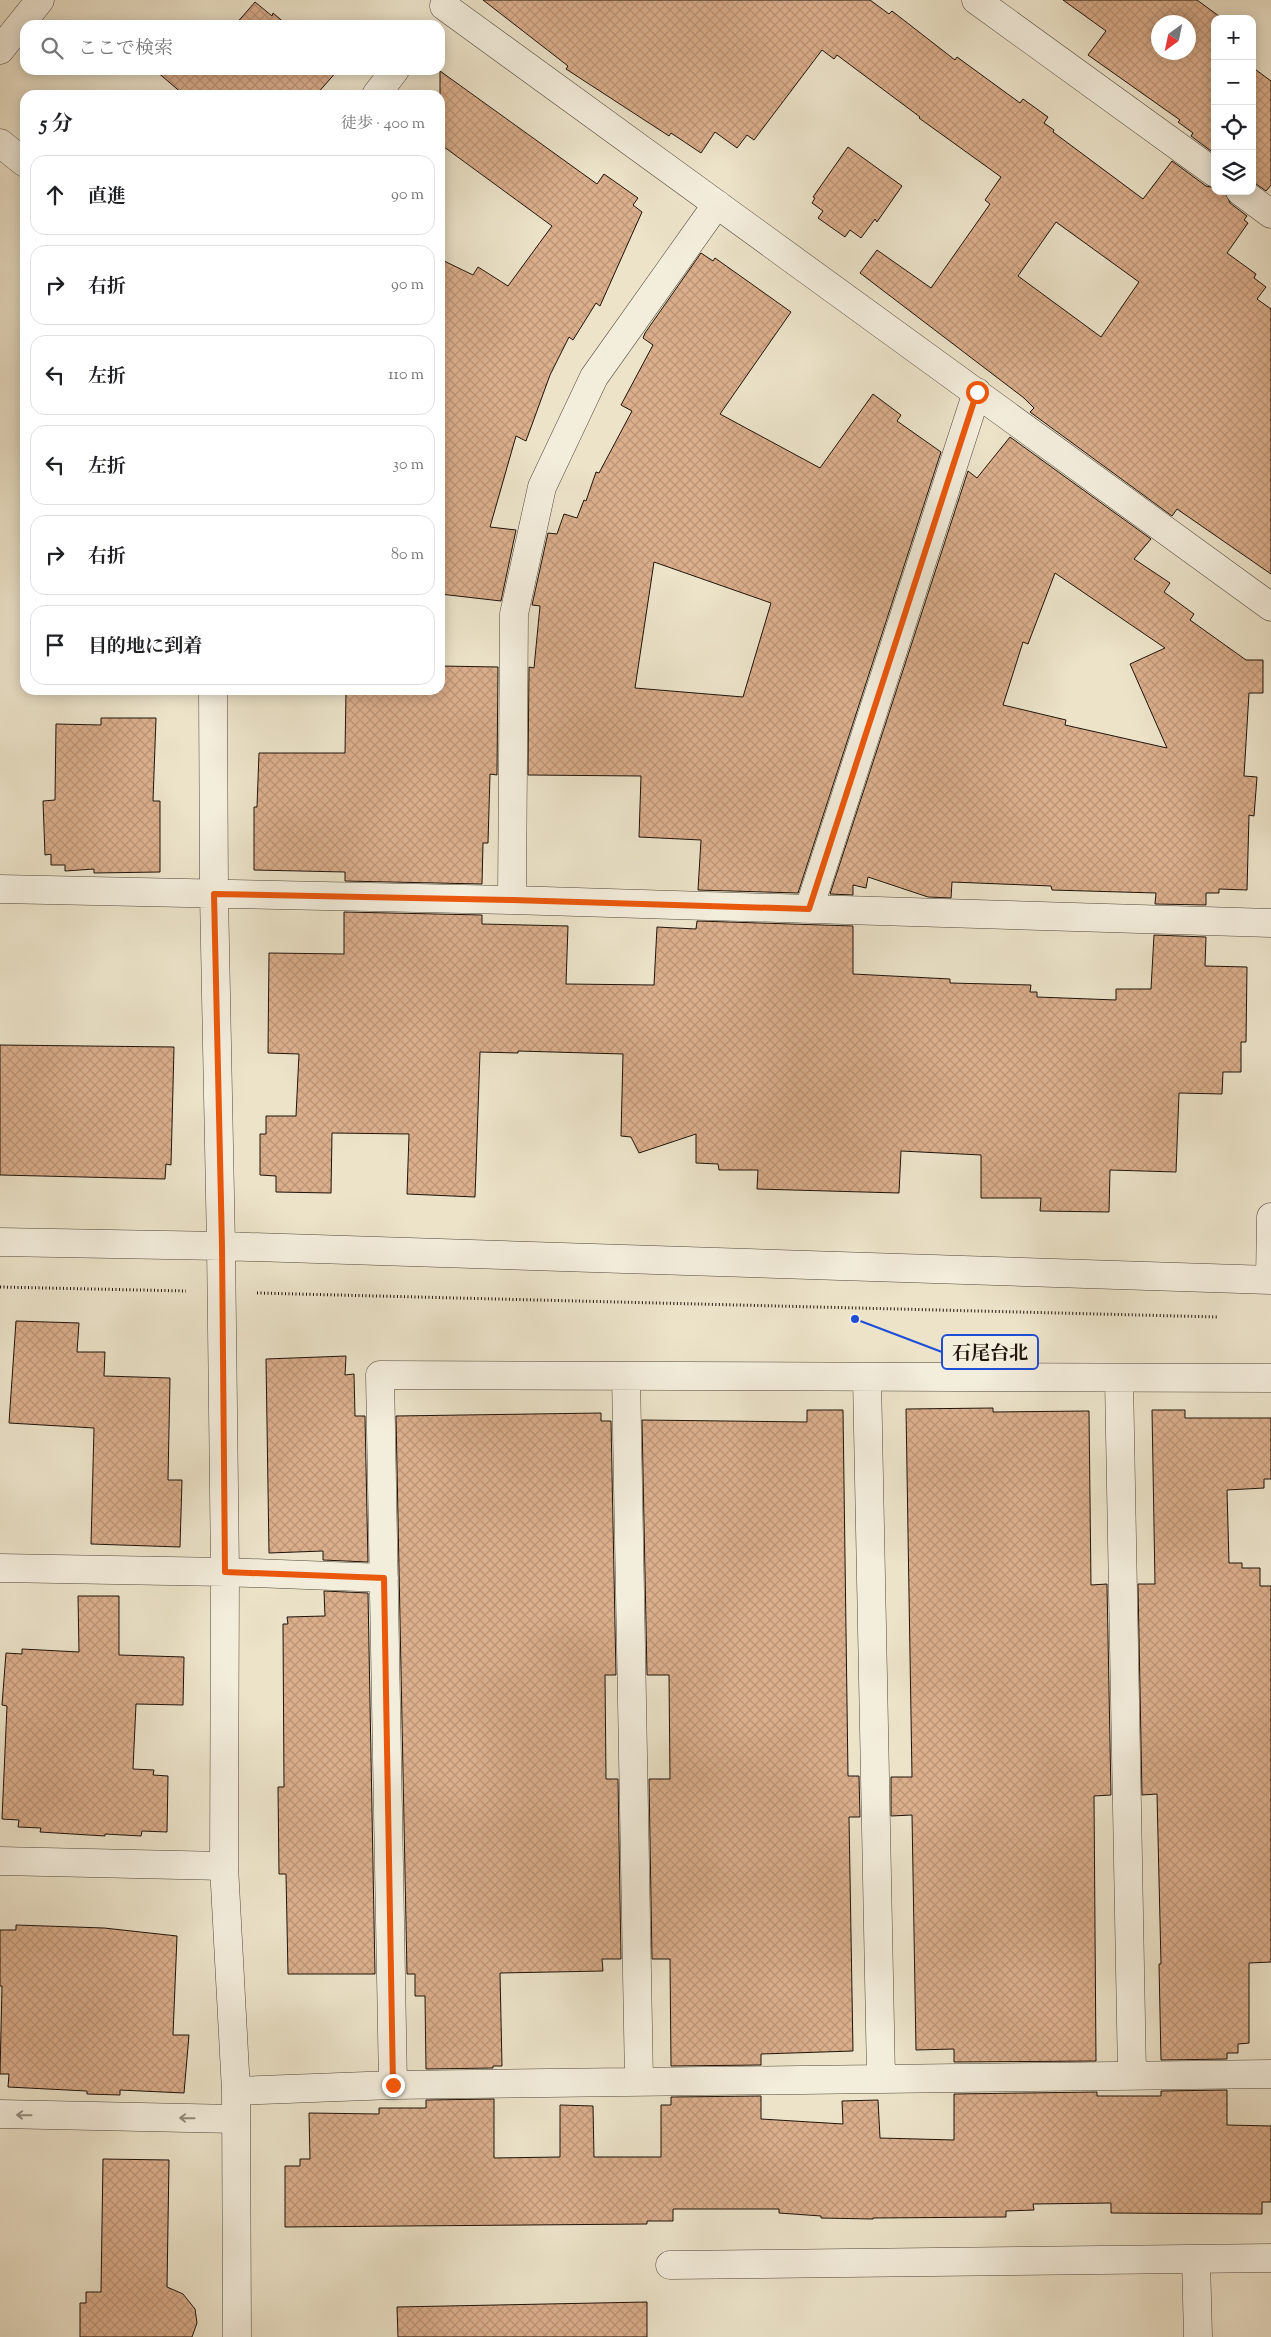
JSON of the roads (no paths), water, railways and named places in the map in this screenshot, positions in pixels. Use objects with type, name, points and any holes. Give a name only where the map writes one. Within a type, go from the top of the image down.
[{"type":"street","points":[[24,20],[40,0]]},
{"type":"street","points":[[976,0],[1211,170]]},
{"type":"street","points":[[440,10],[717,204],[1271,607]]},
{"type":"street","points":[[0,50],[20,25]]},
{"type":"street","points":[[380,90],[391,75]]},
{"type":"street","points":[[0,142],[20,160]]},
{"type":"street","points":[[1245,195],[1271,214]]},
{"type":"street","points":[[512,900],[514,614],[542,487],[594,376],[717,204]]},
{"type":"street","points":[[809,909],[977,392]]},
{"type":"street","points":[[213,695],[214,894],[222,1246],[225,1572],[224,1866],[236,2091],[237,2337]]},
{"type":"street","points":[[0,889],[512,900],[1271,923]]},
{"type":"street","points":[[0,1242],[222,1246],[1270,1280],[1271,1217]]},
{"type":"street","points":[[393,2085],[380,1375],[1119,1379],[1271,1378]]},
{"type":"street","points":[[626,1376],[639,2082]]},
{"type":"street","points":[[867,1378],[881,2077]]},
{"type":"street","points":[[1119,1379],[1132,2075]]},
{"type":"street","points":[[0,1568],[225,1572],[384,1578]]},
{"type":"street","points":[[0,1861],[224,1866]]},
{"type":"street","points":[[236,2091],[393,2085],[881,2077],[1271,2074]]},
{"type":"street","points":[[0,2114],[235,2120]]},
{"type":"street","points":[[670,2265],[1271,2258]]},
{"type":"street","points":[[1196,2260],[1198,2337]]},
{"type":"place","name":"石尾台北","points":[[855,1319]]}]
